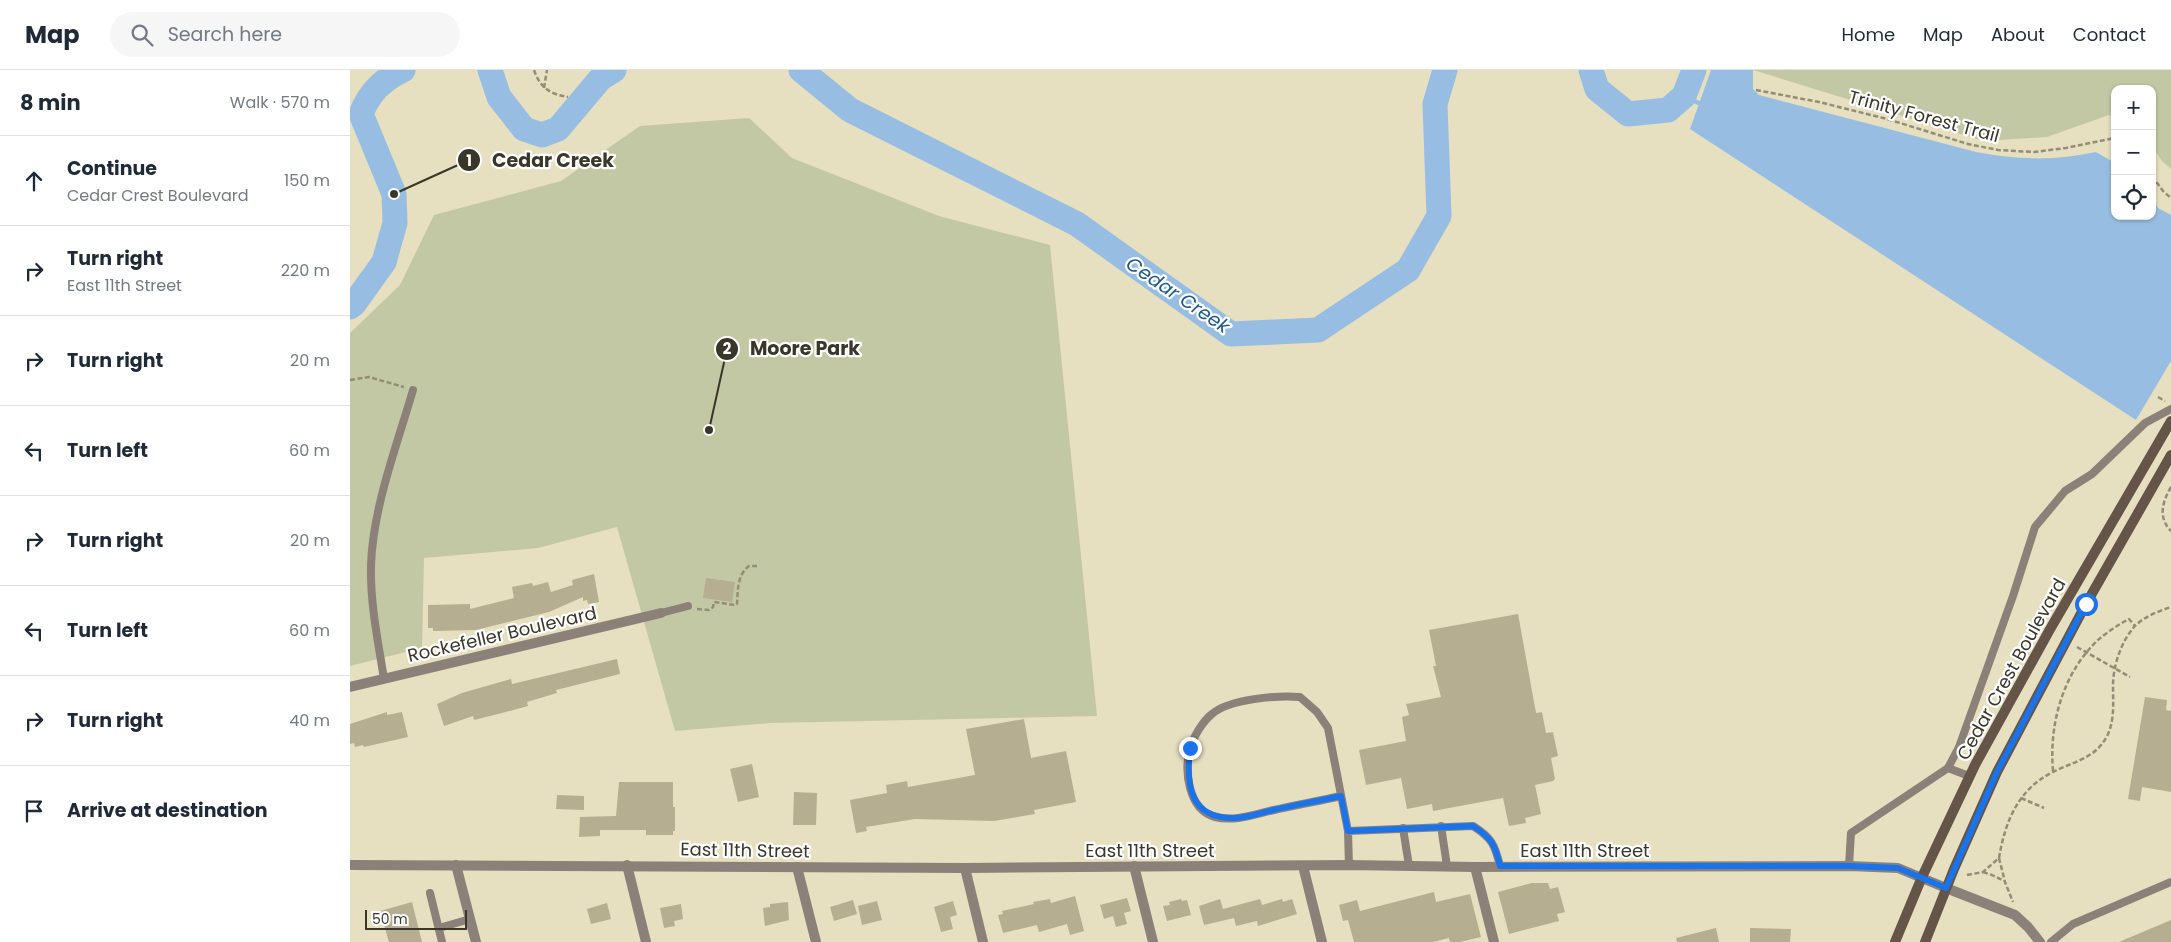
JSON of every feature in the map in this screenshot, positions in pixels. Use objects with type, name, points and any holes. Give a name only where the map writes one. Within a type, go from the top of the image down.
[{"type":"main road","name":"Cedar Crest Boulevard","points":[[1896,942],[1922,877],[1970,776],[2049,631],[2171,421]]},
{"type":"main road","name":"Cedar Crest Boulevard","points":[[1925,942],[1946,888],[1997,772],[2086,604],[2171,455]]},
{"type":"street","name":"Rockefeller Boulevard","points":[[350,687],[661,613]]},
{"type":"street","name":"East 11th Street","points":[[350,865],[965,868],[1349,865],[1475,867],[1849,866],[1898,868],[2015,915]]},
{"type":"street","points":[[456,865],[476,942]]},
{"type":"street","points":[[627,865],[646,942]]},
{"type":"street","points":[[1134,866],[1153,942]]},
{"type":"street","points":[[1303,866],[1322,942]]},
{"type":"street","points":[[797,867],[816,942]]},
{"type":"street","points":[[1475,867],[1494,942]]},
{"type":"street","points":[[965,868],[984,942]]},
{"type":"street","points":[[2015,915],[2040,942]]},
{"type":"lane","points":[[384,679],[373,602],[371,564],[380,506],[413,390]]},
{"type":"lane","points":[[1849,866],[1851,833],[1948,768],[1959,747],[2001,632],[2035,526],[2065,491],[2092,474],[2145,423],[2171,409]]},
{"type":"lane","points":[[661,613],[688,606]]},
{"type":"lane","points":[[1341,796],[1236,818],[1214,817],[1200,809],[1191,792],[1188,770],[1190,748],[1200,729],[1213,713],[1241,702],[1267,697],[1300,697],[1317,712],[1328,728],[1348,831],[1349,865]]},
{"type":"lane","points":[[1948,768],[1970,776]]},
{"type":"lane","points":[[1441,826],[1447,866]]},
{"type":"lane","points":[[1348,831],[1473,826],[1486,834],[1495,846],[1500,866]]},
{"type":"lane","points":[[1403,828],[1409,866]]},
{"type":"lane","points":[[2051,942],[2073,924],[2171,882]]},
{"type":"lane","points":[[430,894],[442,942]]},
{"type":"lane","points":[[438,928],[470,919]]},
{"type":"path","points":[[534,70],[544,88],[550,93],[568,96]]},
{"type":"path","points":[[544,88],[548,70]]},
{"type":"path","name":"Trinity Forest Trail","points":[[1756,90],[1819,102],[1887,119],[1968,144],[1998,150],[2034,152],[2111,139]]},
{"type":"path","points":[[2156,182],[2162,191],[2171,198]]},
{"type":"path","points":[[350,380],[369,377],[413,390]]},
{"type":"path","points":[[2171,487],[2164,500],[2162,511],[2165,524],[2171,531]]},
{"type":"path","points":[[688,606],[702,611],[709,610],[713,607],[714,602],[737,604],[740,579],[743,571],[749,566],[757,566]]},
{"type":"path","points":[[2015,915],[2014,903],[2005,882],[1999,858],[2003,834],[2011,814],[2021,798],[2036,782],[2087,758],[2106,739],[2111,724],[2114,704],[2113,684],[2115,668],[2126,639],[2135,626],[2171,607]]},
{"type":"path","points":[[2054,772],[2052,753],[2057,709],[2074,672],[2087,652],[2098,640],[2129,619],[2135,626]]},
{"type":"path","points":[[2077,647],[2130,677]]},
{"type":"path","points":[[2021,798],[2044,808]]},
{"type":"path","points":[[1983,872],[1999,858]]},
{"type":"path","points":[[1967,874],[1983,872],[1992,874],[2005,882]]},
{"type":"green space","points":[[1753,70],[2171,70],[2171,169],[2156,152],[2156,85],[2111,85],[2111,115],[2047,137],[1983,141]]},
{"type":"green space","points":[[749,118],[792,158],[939,216],[1050,245],[1097,716],[770,723],[675,731],[617,527],[538,548],[424,558],[422,648],[350,666],[350,333],[400,285],[434,215],[561,181],[640,126]]},
{"type":"water","points":[[1711,70],[1753,70],[1753,89],[1759,95],[1976,152],[2006,157],[2051,158],[2096,152],[2111,161],[2111,220],[2156,220],[2156,205],[2171,215],[2171,361],[2136,420],[1690,129]]},
{"type":"building","points":[[594,574],[599,602],[588,604],[587,600],[583,601],[583,597],[549,612],[476,630],[433,631],[433,628],[428,628],[428,605],[470,604],[470,609],[514,598],[512,587],[532,583],[533,586],[548,582],[551,592],[573,585],[572,580]]},
{"type":"building","points":[[706,578],[735,582],[732,602],[703,598]]},
{"type":"building","points":[[1518,614],[1536,713],[1542,712],[1546,733],[1553,732],[1558,756],[1551,758],[1555,779],[1535,785],[1541,814],[1525,818],[1526,823],[1509,826],[1503,798],[1433,811],[1432,804],[1407,809],[1401,778],[1366,785],[1359,750],[1406,741],[1402,717],[1409,715],[1406,704],[1441,697],[1433,666],[1436,666],[1429,630]]},
{"type":"building","points":[[617,659],[620,674],[556,690],[557,693],[527,702],[528,706],[474,720],[473,716],[444,726],[437,704],[462,693],[511,679],[512,684]]},
{"type":"building","points":[[2145,697],[2167,700],[2166,710],[2171,711],[2171,792],[2142,787],[2140,801],[2128,799]]},
{"type":"building","points":[[387,712],[387,715],[402,712],[408,737],[364,747],[363,745],[355,747],[354,743],[350,744],[350,724]]},
{"type":"building","points":[[1024,719],[1031,758],[1066,751],[1076,802],[1034,810],[1035,814],[994,821],[915,819],[866,827],[867,831],[856,833],[850,800],[887,793],[886,785],[907,781],[908,787],[975,775],[966,729]]},
{"type":"building","points":[[752,764],[759,797],[738,802],[730,769]]},
{"type":"building","points":[[619,782],[673,782],[675,831],[673,831],[673,835],[646,835],[646,830],[600,830],[600,836],[579,837],[580,817],[616,816]]},
{"type":"building","points":[[794,792],[817,793],[816,825],[793,825]]},
{"type":"building","points":[[557,795],[584,796],[584,810],[556,809]]},
{"type":"building","points":[[1532,883],[1548,883],[1550,889],[1558,887],[1565,912],[1557,914],[1559,921],[1509,934],[1498,892]]},
{"type":"building","points":[[1434,892],[1436,902],[1470,894],[1481,937],[1460,942],[1450,942],[1449,938],[1433,942],[1354,942],[1348,920],[1343,921],[1339,905],[1357,900],[1360,911]]},
{"type":"building","points":[[1075,896],[1084,931],[1070,935],[1067,924],[1039,932],[1037,925],[1003,933],[998,915],[1003,914],[1002,911],[1034,904],[1033,902],[1050,899],[1051,903]]},
{"type":"building","points":[[1127,898],[1131,911],[1124,913],[1127,924],[1116,927],[1113,916],[1104,919],[1100,905]]},
{"type":"building","points":[[1181,899],[1182,901],[1187,900],[1191,915],[1167,921],[1163,906],[1170,905],[1169,902]]},
{"type":"building","points":[[1220,899],[1223,909],[1260,899],[1262,905],[1282,899],[1283,902],[1292,899],[1297,914],[1258,926],[1257,921],[1236,926],[1234,918],[1204,925],[1199,906]]},
{"type":"building","points":[[853,900],[857,914],[834,921],[830,907]]},
{"type":"building","points":[[877,901],[882,920],[862,925],[858,906]]},
{"type":"building","points":[[953,901],[957,915],[950,917],[953,929],[941,932],[934,907]]},
{"type":"building","points":[[412,902],[422,942],[389,942],[380,911]]},
{"type":"building","points":[[788,902],[789,920],[765,926],[763,908],[770,907],[770,904]]},
{"type":"building","points":[[607,903],[611,919],[591,924],[587,909]]},
{"type":"building","points":[[681,904],[683,919],[674,921],[675,926],[664,928],[660,908]]},
{"type":"building","points":[[2171,920],[2171,942],[2119,942]]},
{"type":"building","points":[[1716,928],[1719,942],[1677,942],[1676,938]]},
{"type":"building","points":[[1750,928],[1791,929],[1790,942],[1750,942]]},
{"type":"waterway","name":"Cedar Creek","points":[[350,307],[384,262],[395,223],[394,194],[361,114],[372,93],[389,78],[403,70]]},
{"type":"waterway","name":"Cedar Creek","points":[[490,70],[499,97],[524,129],[542,135],[558,129],[601,78],[614,70]]},
{"type":"waterway","name":"Cedar Creek","points":[[801,70],[850,110],[1077,224],[1231,334],[1318,330],[1408,270],[1439,216],[1435,104],[1445,70]]},
{"type":"waterway","name":"Cedar Creek","points":[[1591,70],[1597,89],[1628,114],[1668,110],[1684,96],[1694,70]]},
{"type":"waterway","points":[[1684,96],[1705,106]]},
{"type":"place","name":"Cedar Creek","points":[[394,194]]},
{"type":"place","name":"Moore Park","points":[[709,430]]},
{"type":"route","points":[[1190,748],[1188,770],[1191,792],[1200,809],[1214,817],[1236,818],[1341,796],[1348,831],[1473,826],[1486,834],[1495,846],[1500,866],[1849,866],[1898,868],[1946,888],[1997,772],[2086,604]]}]
